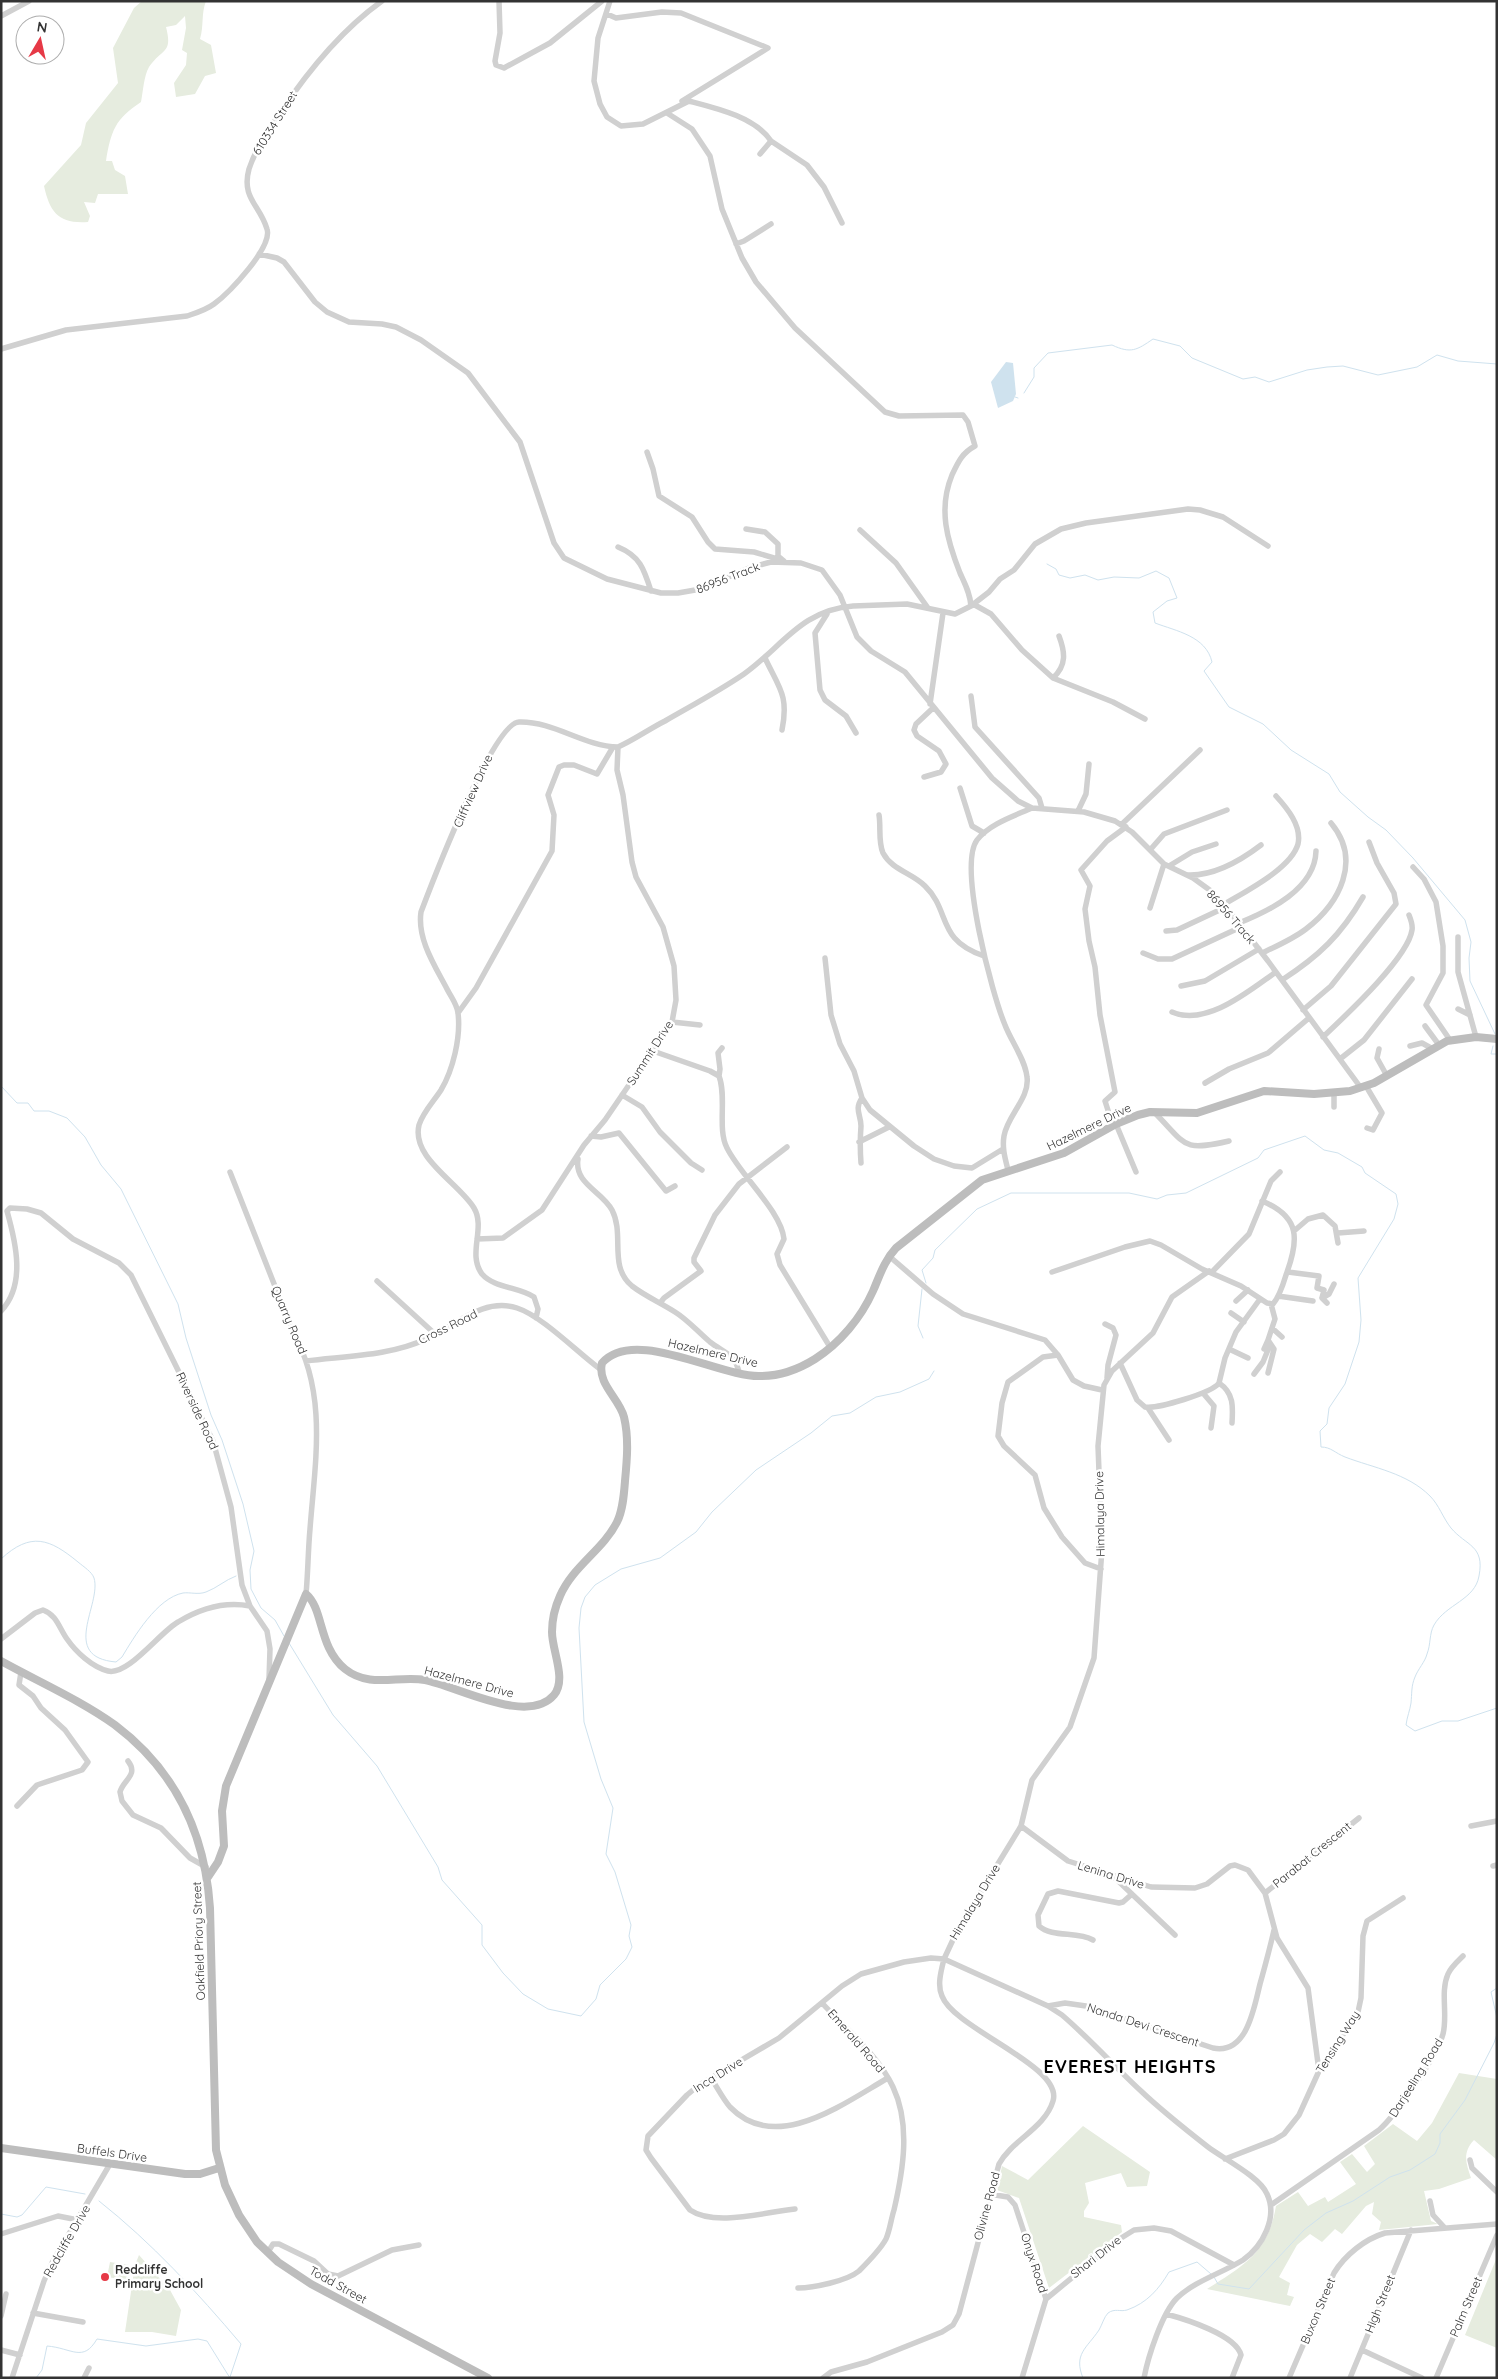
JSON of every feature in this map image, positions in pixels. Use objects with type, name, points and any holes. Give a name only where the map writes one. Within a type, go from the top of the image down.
[{"type":"street","points":[[1,16],[28,1]]},
{"type":"street","name":"610334 Street","points":[[1,349],[66,330],[165,320],[200,312],[222,298],[260,254],[266,242],[268,229],[249,196],[247,188],[249,170],[256,151],[315,63],[382,1]]},
{"type":"street","points":[[499,1],[500,33],[495,61],[496,65],[504,68],[550,43],[602,1]]},
{"type":"street","points":[[607,14],[616,18],[662,12],[681,13],[768,48],[667,113],[643,124],[631,127],[614,123],[607,117],[600,104],[594,81],[598,38],[610,1]]},
{"type":"street","points":[[675,107],[689,101],[725,112],[758,126],[771,141],[807,165],[824,187],[842,223]]},
{"type":"street","points":[[667,113],[692,129],[710,156],[720,200],[736,244],[756,282],[794,328],[885,412],[899,416],[963,415],[968,422],[976,446],[960,456],[946,490],[944,502],[945,528],[960,572],[970,594],[972,605]]},
{"type":"street","points":[[760,154],[771,141]]},
{"type":"street","points":[[736,244],[772,224]]},
{"type":"street","name":"86956 Track","points":[[260,254],[277,258],[284,262],[315,302],[334,316],[349,322],[382,324],[396,327],[421,340],[468,373],[520,442],[558,552],[573,563],[607,579],[650,591],[678,593],[692,592],[749,568],[784,561],[801,563],[822,570],[834,585],[852,629],[864,645],[899,666],[992,778],[1018,802],[1032,808],[1097,814],[1124,826],[1166,865],[1203,884],[1225,906],[1382,1113],[1373,1130],[1367,1128]]},
{"type":"street","points":[[646,452],[654,468],[659,496],[692,517],[712,546],[719,550],[754,552],[784,561]]},
{"type":"street","points":[[458,1013],[476,988],[552,851],[554,815],[548,795],[559,767],[568,765],[596,774],[615,747],[738,678],[764,658],[797,626],[844,606],[907,604],[955,614],[990,592],[1000,579],[1014,570],[1035,544],[1061,529],[1086,523],[1188,509],[1200,510],[1223,517],[1268,546]]},
{"type":"street","points":[[746,529],[765,532],[778,544],[778,556],[784,561]]},
{"type":"street","points":[[860,530],[896,563],[928,608]]},
{"type":"street","points":[[618,547],[629,551],[638,559],[650,591]]},
{"type":"street","points":[[972,605],[991,614],[1022,650],[1053,678],[1113,702],[1145,719]]},
{"type":"street","points":[[829,612],[814,633],[820,690],[825,700],[846,716],[856,733]]},
{"type":"street","points":[[924,777],[941,772],[946,764],[939,751],[918,736],[914,730],[916,724],[932,706],[943,613]]},
{"type":"street","points":[[1053,678],[1060,670],[1064,660],[1063,646],[1059,636]]},
{"type":"street","points":[[764,658],[784,696],[786,711],[782,730]]},
{"type":"street","points":[[971,696],[975,727],[1038,798],[1042,808]]},
{"type":"street","name":"Cliffview Drive","points":[[536,1318],[538,1308],[534,1296],[484,1276],[477,1262],[477,1216],[474,1208],[429,1159],[420,1144],[418,1133],[425,1113],[446,1080],[451,1068],[459,1023],[458,1013],[424,942],[420,921],[423,906],[485,761],[507,727],[518,722],[556,728],[596,745],[615,747]]},
{"type":"street","name":"Summit Drive","points":[[477,1239],[503,1238],[546,1207],[591,1136],[622,1095],[672,1022],[676,1000],[674,966],[663,927],[636,877],[632,862],[623,795],[617,770],[615,747]]},
{"type":"street","points":[[1136,1172],[1105,1101],[1116,1092],[1116,1086],[1110,1070],[1089,940],[1085,909],[1090,886],[1081,870],[1107,841],[1200,750]]},
{"type":"street","points":[[1078,811],[1086,794],[1089,764]]},
{"type":"street","points":[[960,788],[972,826],[984,833]]},
{"type":"street","points":[[1166,931],[1177,930],[1225,906],[1275,871],[1296,848],[1298,835],[1292,817],[1276,796]]},
{"type":"street","points":[[1008,1170],[1003,1150],[1006,1128],[1026,1090],[1027,1076],[1005,1025],[984,956],[973,892],[971,857],[974,844],[984,833],[1032,808]]},
{"type":"street","points":[[1150,850],[1154,842],[1164,834],[1227,810]]},
{"type":"street","points":[[879,815],[881,847],[887,858],[930,892],[946,928],[957,941],[967,949],[984,956]]},
{"type":"street","points":[[1181,986],[1205,981],[1260,951],[1289,940],[1323,914],[1342,884],[1346,860],[1340,837],[1331,823]]},
{"type":"street","points":[[1303,1010],[1331,986],[1396,904],[1394,892],[1377,864],[1369,842]]},
{"type":"street","points":[[1150,908],[1166,865],[1189,853],[1216,844]]},
{"type":"street","points":[[1186,874],[1202,874],[1235,863],[1261,844]]},
{"type":"street","points":[[1143,952],[1158,959],[1172,959],[1264,913],[1298,887],[1313,867],[1316,851]]},
{"type":"street","points":[[1413,867],[1424,879],[1436,902],[1443,946],[1443,973],[1426,1005],[1450,1040]]},
{"type":"street","points":[[1282,980],[1308,963],[1336,938],[1363,897]]},
{"type":"street","points":[[1323,1037],[1367,993],[1403,949],[1412,930],[1409,915]]},
{"type":"street","points":[[1458,937],[1458,972],[1476,1037]]},
{"type":"street","points":[[825,958],[831,1015],[840,1044],[854,1071],[862,1098],[870,1110],[889,1127],[934,1159],[954,1166],[972,1168],[1003,1150]]},
{"type":"street","points":[[1172,1012],[1184,1016],[1217,1009],[1242,997],[1276,972]]},
{"type":"street","points":[[1340,1059],[1364,1040],[1412,979]]},
{"type":"street","points":[[1458,1009],[1470,1015]]},
{"type":"street","points":[[1206,1082],[1229,1069],[1268,1053],[1309,1018]]},
{"type":"street","points":[[672,1022],[700,1025]]},
{"type":"street","points":[[1425,1026],[1435,1047]]},
{"type":"street","name":"Hazelmere Drive","points":[[306,1594],[314,1602],[323,1636],[334,1656],[347,1671],[360,1678],[376,1681],[424,1679],[514,1706],[527,1707],[548,1700],[558,1688],[559,1680],[552,1634],[555,1608],[570,1577],[613,1529],[622,1507],[627,1458],[625,1427],[621,1410],[604,1382],[600,1369],[602,1363],[613,1353],[636,1351],[669,1354],[739,1373],[761,1376],[778,1374],[803,1365],[830,1347],[844,1334],[864,1308],[889,1256],[982,1180],[1008,1170],[1064,1154],[1115,1125],[1138,1115],[1154,1112],[1198,1113],[1234,1099],[1264,1091],[1334,1092],[1364,1087],[1450,1040],[1476,1037],[1497,1039]]},
{"type":"street","points":[[1410,1046],[1422,1042],[1435,1047]]},
{"type":"street","points":[[722,1048],[718,1053],[724,1141],[746,1178],[777,1217],[784,1239],[778,1254],[780,1265],[830,1347]]},
{"type":"street","points":[[1379,1049],[1377,1058],[1387,1076]]},
{"type":"street","points":[[653,1051],[719,1076]]},
{"type":"street","points":[[1334,1092],[1334,1107]]},
{"type":"street","points":[[622,1095],[642,1107],[660,1132],[691,1163],[702,1170]]},
{"type":"street","points":[[861,1164],[859,1142],[861,1122],[858,1108],[862,1098]]},
{"type":"street","points":[[1154,1112],[1188,1146],[1196,1147],[1229,1141]]},
{"type":"street","points":[[859,1142],[889,1127]]},
{"type":"street","points":[[591,1136],[609,1136],[619,1133],[666,1191],[674,1186]]},
{"type":"street","points":[[660,1303],[701,1271],[693,1260],[714,1215],[746,1178],[787,1147]]},
{"type":"street","points":[[578,1156],[581,1177],[608,1205],[615,1216],[617,1257],[621,1272],[632,1285],[684,1318],[712,1344],[735,1358],[739,1373]]},
{"type":"street","name":"Quarry Road","points":[[230,1172],[306,1361],[317,1413],[318,1429],[306,1594]]},
{"type":"street","name":"Himalaya Drive","points":[[944,1959],[958,1929],[1021,1826],[1032,1780],[1070,1727],[1085,1688],[1096,1646],[1102,1534],[1098,1446],[1102,1390],[1107,1378],[1120,1363],[1153,1333],[1172,1297],[1211,1271],[1246,1239],[1271,1181],[1280,1172]]},
{"type":"street","points":[[1262,1201],[1284,1215],[1294,1231],[1296,1247],[1278,1296],[1271,1304]]},
{"type":"street","name":"Riverside Road","points":[[1,1312],[10,1300],[17,1273],[15,1242],[8,1209],[14,1208],[41,1213],[73,1239],[119,1263],[131,1275],[213,1441],[231,1507],[242,1585],[250,1606],[263,1623],[269,1640],[268,1687]]},
{"type":"street","points":[[1294,1231],[1304,1221],[1319,1215],[1331,1221],[1338,1233],[1338,1243]]},
{"type":"street","points":[[1338,1233],[1364,1231]]},
{"type":"street","points":[[1052,1272],[1125,1247],[1150,1241],[1161,1245],[1271,1304],[1276,1319],[1263,1362],[1254,1374]]},
{"type":"street","points":[[889,1256],[952,1308],[971,1317],[1042,1338],[1058,1355],[1073,1380],[1084,1386],[1102,1390]]},
{"type":"street","points":[[1288,1272],[1319,1276],[1317,1288],[1324,1290],[1324,1301],[1334,1284]]},
{"type":"street","points":[[377,1281],[435,1334]]},
{"type":"street","points":[[1236,1300],[1248,1290]]},
{"type":"street","points":[[1278,1296],[1313,1302]]},
{"type":"street","points":[[1148,1408],[1203,1394],[1219,1383],[1228,1349],[1260,1299]]},
{"type":"street","name":"Cross Road","points":[[306,1361],[407,1346],[435,1334],[457,1320],[492,1308],[516,1308],[536,1318],[600,1369]]},
{"type":"street","points":[[1231,1313],[1244,1322]]},
{"type":"street","points":[[1105,1324],[1112,1328],[1116,1335],[1107,1378]]},
{"type":"street","points":[[1272,1328],[1282,1337]]},
{"type":"street","points":[[1264,1349],[1269,1342]]},
{"type":"street","points":[[1268,1373],[1274,1350],[1269,1342]]},
{"type":"street","points":[[1228,1349],[1248,1358]]},
{"type":"street","points":[[1058,1355],[1043,1357],[1008,1382],[1003,1398],[998,1436],[1004,1446],[1035,1475],[1044,1508],[1062,1536],[1085,1563],[1101,1569]]},
{"type":"street","points":[[1120,1363],[1140,1404],[1148,1408],[1169,1440]]},
{"type":"street","points":[[1219,1383],[1227,1389],[1231,1397],[1232,1423]]},
{"type":"street","points":[[1203,1394],[1214,1406],[1211,1428]]},
{"type":"street","points":[[208,1877],[218,1862],[224,1846],[222,1811],[226,1786],[306,1594]]},
{"type":"street","points":[[1,1639],[35,1613],[43,1610],[56,1619],[68,1641],[86,1659],[106,1671],[114,1672],[130,1664],[178,1622],[222,1604],[250,1606]]},
{"type":"street","name":"Oakfield Priory Street","points":[[1,1662],[97,1713],[131,1738],[149,1755],[165,1775],[188,1813],[197,1833],[208,1877],[215,2135],[220,2168]]},
{"type":"street","points":[[17,1806],[37,1785],[82,1770],[88,1762],[65,1730],[41,1708],[33,1696],[19,1685],[21,1672]]},
{"type":"street","points":[[128,1761],[132,1766],[132,1773],[120,1792],[125,1805],[139,1820],[161,1828],[190,1858],[206,1867]]},
{"type":"street","name":"Parabat Crescent","points":[[1265,1893],[1359,1818]]},
{"type":"street","points":[[1471,1826],[1497,1820]]},
{"type":"street","name":"Lenina Drive","points":[[1021,1826],[1068,1861],[1151,1887],[1195,1888],[1207,1884],[1225,1868],[1236,1865]]},
{"type":"street","name":"Parabat Crescent","points":[[1236,1865],[1248,1870],[1265,1893],[1274,1930],[1308,1988],[1319,2071]]},
{"type":"street","points":[[1113,1876],[1175,1935]]},
{"type":"street","points":[[1093,1940],[1077,1934],[1045,1930],[1039,1926],[1038,1915],[1048,1894],[1058,1891],[1119,1903],[1126,1900],[1132,1894]]},
{"type":"street","name":"Tensing Way","points":[[1224,2159],[1274,2140],[1284,2134],[1299,2115],[1319,2071],[1353,2023],[1361,2005],[1363,1936],[1367,1921],[1403,1898]]},
{"type":"street","name":"Nanda Devi Crescent","points":[[1048,2006],[1065,2003],[1086,2006],[1212,2048],[1227,2048],[1235,2044],[1248,2028],[1274,1930]]},
{"type":"street","name":"Darjeeling Road","points":[[1271,2206],[1380,2130],[1391,2118],[1438,2047],[1444,2026],[1448,1974],[1463,1956]]},
{"type":"street","name":"Inca Drive","points":[[795,2209],[719,2218],[699,2216],[690,2210],[650,2158],[646,2143],[652,2130],[687,2095],[711,2078],[779,2038],[842,1986],[861,1974],[922,1959],[944,1959]]},
{"type":"street","points":[[944,1959],[1048,2006],[1079,2030],[1164,2112],[1264,2188],[1271,2206],[1270,2219],[1261,2240],[1245,2258],[1178,2297],[1166,2314],[1144,2378]]},
{"type":"street","name":"Olivine Road","points":[[823,2378],[831,2372],[867,2362],[942,2332],[953,2325],[959,2314],[989,2194],[1002,2157],[1044,2118],[1054,2101],[1054,2088],[1045,2078],[1022,2059],[951,2010],[940,1990],[944,1959]]},
{"type":"street","name":"Emerald Road","points":[[798,2288],[815,2286],[855,2274],[883,2244],[888,2234],[902,2173],[904,2139],[900,2106],[888,2078],[875,2060],[822,2003]]},
{"type":"street","points":[[711,2078],[727,2103],[737,2112],[762,2125],[780,2127],[823,2114],[888,2078]]},
{"type":"street","name":"Buffels Drive","points":[[1,2148],[185,2174],[200,2174],[220,2168]]},
{"type":"street","points":[[1470,2160],[1472,2168],[1497,2192]]},
{"type":"street","name":"Redcliffe Drive","points":[[12,2378],[32,2313],[52,2262],[110,2164]]},
{"type":"street","name":"Todd Street","points":[[220,2168],[238,2215],[248,2231],[268,2252],[311,2284],[488,2378]]},
{"type":"street","name":"Onyx Road","points":[[989,2194],[1008,2197],[1015,2204],[1046,2299],[1022,2378]]},
{"type":"street","points":[[1430,2201],[1433,2215],[1444,2227]]},
{"type":"street","points":[[1,2234],[58,2216],[78,2220]]},
{"type":"street","name":"Buxon Street","points":[[1289,2378],[1340,2264],[1376,2236],[1410,2230],[1497,2224]]},
{"type":"street","name":"Shari Drive","points":[[1046,2299],[1118,2240],[1134,2230],[1154,2228],[1172,2231],[1234,2265]]},
{"type":"street","name":"High Street","points":[[1350,2378],[1410,2230]]},
{"type":"street","name":"Palm Street","points":[[1436,2378],[1497,2235]]},
{"type":"street","points":[[268,2252],[273,2244],[279,2244],[314,2262],[328,2274],[338,2276],[392,2250],[418,2246]]},
{"type":"street","points":[[1,2316],[6,2294]]},
{"type":"street","points":[[32,2313],[83,2322]]},
{"type":"street","points":[[1166,2314],[1194,2323],[1236,2345],[1241,2355],[1232,2378]]},
{"type":"street","points":[[1,2350],[20,2355]]},
{"type":"street","points":[[1362,2350],[1422,2378]]},
{"type":"street","points":[[84,2378],[89,2368]]},
{"type":"shaded area","points":[[142,1],[206,1],[200,39],[211,45],[216,73],[205,76],[195,94],[176,97],[174,83],[186,65],[187,53],[182,50],[186,28],[185,16],[176,25],[166,27],[168,36],[167,47],[147,70],[141,102],[120,120],[110,142],[106,161],[112,161],[115,170],[125,176],[128,194],[98,194],[95,203],[84,202],[90,216],[88,222],[63,219],[53,210],[44,186],[81,145],[86,123],[118,83],[113,48],[134,8]]},
{"type":"shaded area","points":[[1459,2073],[1497,2079],[1497,2160],[1474,2140],[1466,2154],[1471,2178],[1439,2189],[1424,2191],[1431,2221],[1438,2224],[1379,2230],[1381,2222],[1372,2214],[1374,2202],[1366,2206],[1342,2234],[1335,2229],[1322,2242],[1310,2234],[1297,2245],[1279,2277],[1290,2283],[1287,2295],[1294,2297],[1290,2306],[1207,2289],[1243,2265],[1260,2247],[1267,2235],[1276,2206],[1298,2192],[1308,2206],[1325,2197],[1328,2202],[1356,2184],[1340,2162],[1352,2154],[1367,2172],[1375,2164],[1364,2146],[1393,2124],[1417,2141],[1432,2123]]},
{"type":"shaded area","points":[[1083,2126],[1150,2172],[1147,2186],[1127,2187],[1121,2173],[1085,2183],[1089,2203],[1084,2211],[1084,2217],[1121,2225],[1122,2232],[1049,2288],[1019,2198],[997,2190],[1002,2166],[1028,2180]]},
{"type":"shaded area","points":[[139,2255],[170,2290],[181,2310],[176,2336],[152,2332],[125,2332],[135,2265]]},
{"type":"shaded area","points":[[1497,2257],[1497,2348],[1465,2335]]},
{"type":"shaded area","points":[[110,2262],[129,2265],[126,2280],[107,2277]]},
{"type":"water","points":[[1006,362],[1013,363],[1016,394],[1013,401],[998,408],[991,382]]},
{"type":"waterway","points":[[1024,393],[1034,377],[1034,368],[1048,353],[1112,345],[1129,350],[1143,346],[1153,339],[1180,346],[1192,358],[1243,379],[1255,377],[1269,382],[1307,370],[1327,367],[1343,366],[1378,375],[1417,367],[1437,355],[1458,361],[1497,364]]},
{"type":"waterway","points":[[1047,564],[1056,569],[1059,575],[1070,578],[1085,575],[1098,580],[1114,577],[1139,578],[1156,571],[1169,578],[1177,598],[1167,601],[1153,612],[1155,623],[1181,632],[1204,646],[1212,662],[1204,671],[1229,707],[1263,724],[1291,750],[1329,774],[1340,792],[1386,830],[1413,858],[1465,920],[1471,942],[1469,958],[1470,981],[1495,1034]]},
{"type":"waterway","points":[[1493,1046],[1491,1054],[1497,1054]]},
{"type":"waterway","points":[[1,1086],[17,1103],[28,1103],[34,1111],[49,1111],[67,1118],[85,1137],[101,1165],[121,1189],[178,1304],[186,1338],[211,1415],[222,1440],[243,1504],[254,1551],[250,1570],[251,1589],[261,1608],[275,1620],[284,1636]]},
{"type":"waterway","points":[[926,1283],[922,1270],[933,1258],[935,1250],[977,1209],[1011,1193],[1129,1193],[1157,1199],[1167,1195],[1186,1193],[1258,1158],[1264,1150],[1305,1136],[1324,1150],[1338,1153],[1362,1167],[1365,1173],[1396,1194],[1398,1204],[1394,1219],[1358,1278],[1361,1320],[1359,1342],[1345,1384],[1329,1408],[1327,1424],[1320,1431],[1321,1447],[1401,1476],[1421,1488],[1430,1496],[1451,1528],[1473,1547],[1479,1558],[1479,1576],[1472,1591],[1439,1618],[1432,1628],[1426,1657],[1416,1674],[1413,1684],[1406,1725],[1415,1731],[1442,1721],[1458,1721],[1497,1708]]},
{"type":"waterway","points":[[922,1289],[918,1326],[923,1338]]},
{"type":"waterway","points":[[289,1643],[333,1715],[377,1766],[438,1867],[442,1880],[482,1925],[482,1945],[503,1973],[523,1994],[548,2009],[581,2016],[596,1999],[600,1985],[626,1959],[632,1947],[629,1936],[631,1925],[615,1872],[606,1854],[613,1808],[601,1779],[584,1722],[579,1628],[581,1608],[585,1597],[595,1585],[621,1569],[660,1558],[696,1532],[712,1512],[756,1470],[811,1433],[832,1416],[850,1413],[876,1397],[900,1392],[929,1379],[934,1371]]},
{"type":"waterway","points":[[1,1559],[22,1544],[40,1541],[68,1554],[88,1570],[94,1578],[95,1589],[86,1640],[90,1650],[99,1658],[116,1662],[122,1657],[147,1619],[164,1602],[173,1596],[183,1593],[206,1592],[236,1576]]},
{"type":"waterway","points":[[1497,1988],[1491,1992],[1497,2018]]},
{"type":"waterway","points":[[1214,2277],[1218,2284],[1249,2289],[1304,2230],[1326,2213],[1353,2201],[1390,2177],[1410,2170],[1435,2154],[1440,2143],[1440,2134],[1465,2100],[1497,2034]]},
{"type":"waterway","points":[[1,2214],[17,2217],[22,2215],[46,2187],[85,2194]]},
{"type":"waterway","points":[[99,2201],[119,2217],[173,2269],[241,2344],[230,2377]]},
{"type":"waterway","points":[[1083,2378],[1080,2370],[1081,2357],[1108,2313],[1127,2310],[1141,2304],[1157,2290],[1169,2272],[1197,2262],[1211,2274]]},
{"type":"waterway","points":[[36,2378],[42,2370],[47,2346],[82,2352],[92,2346],[97,2339],[146,2346],[198,2339],[207,2341],[230,2378]]},
{"type":"place","name":"Redcliffe Primary School","points":[[105,2277]]},
{"type":"district","name":"EVEREST HEIGHTS","points":[[1130,2067]]}]
